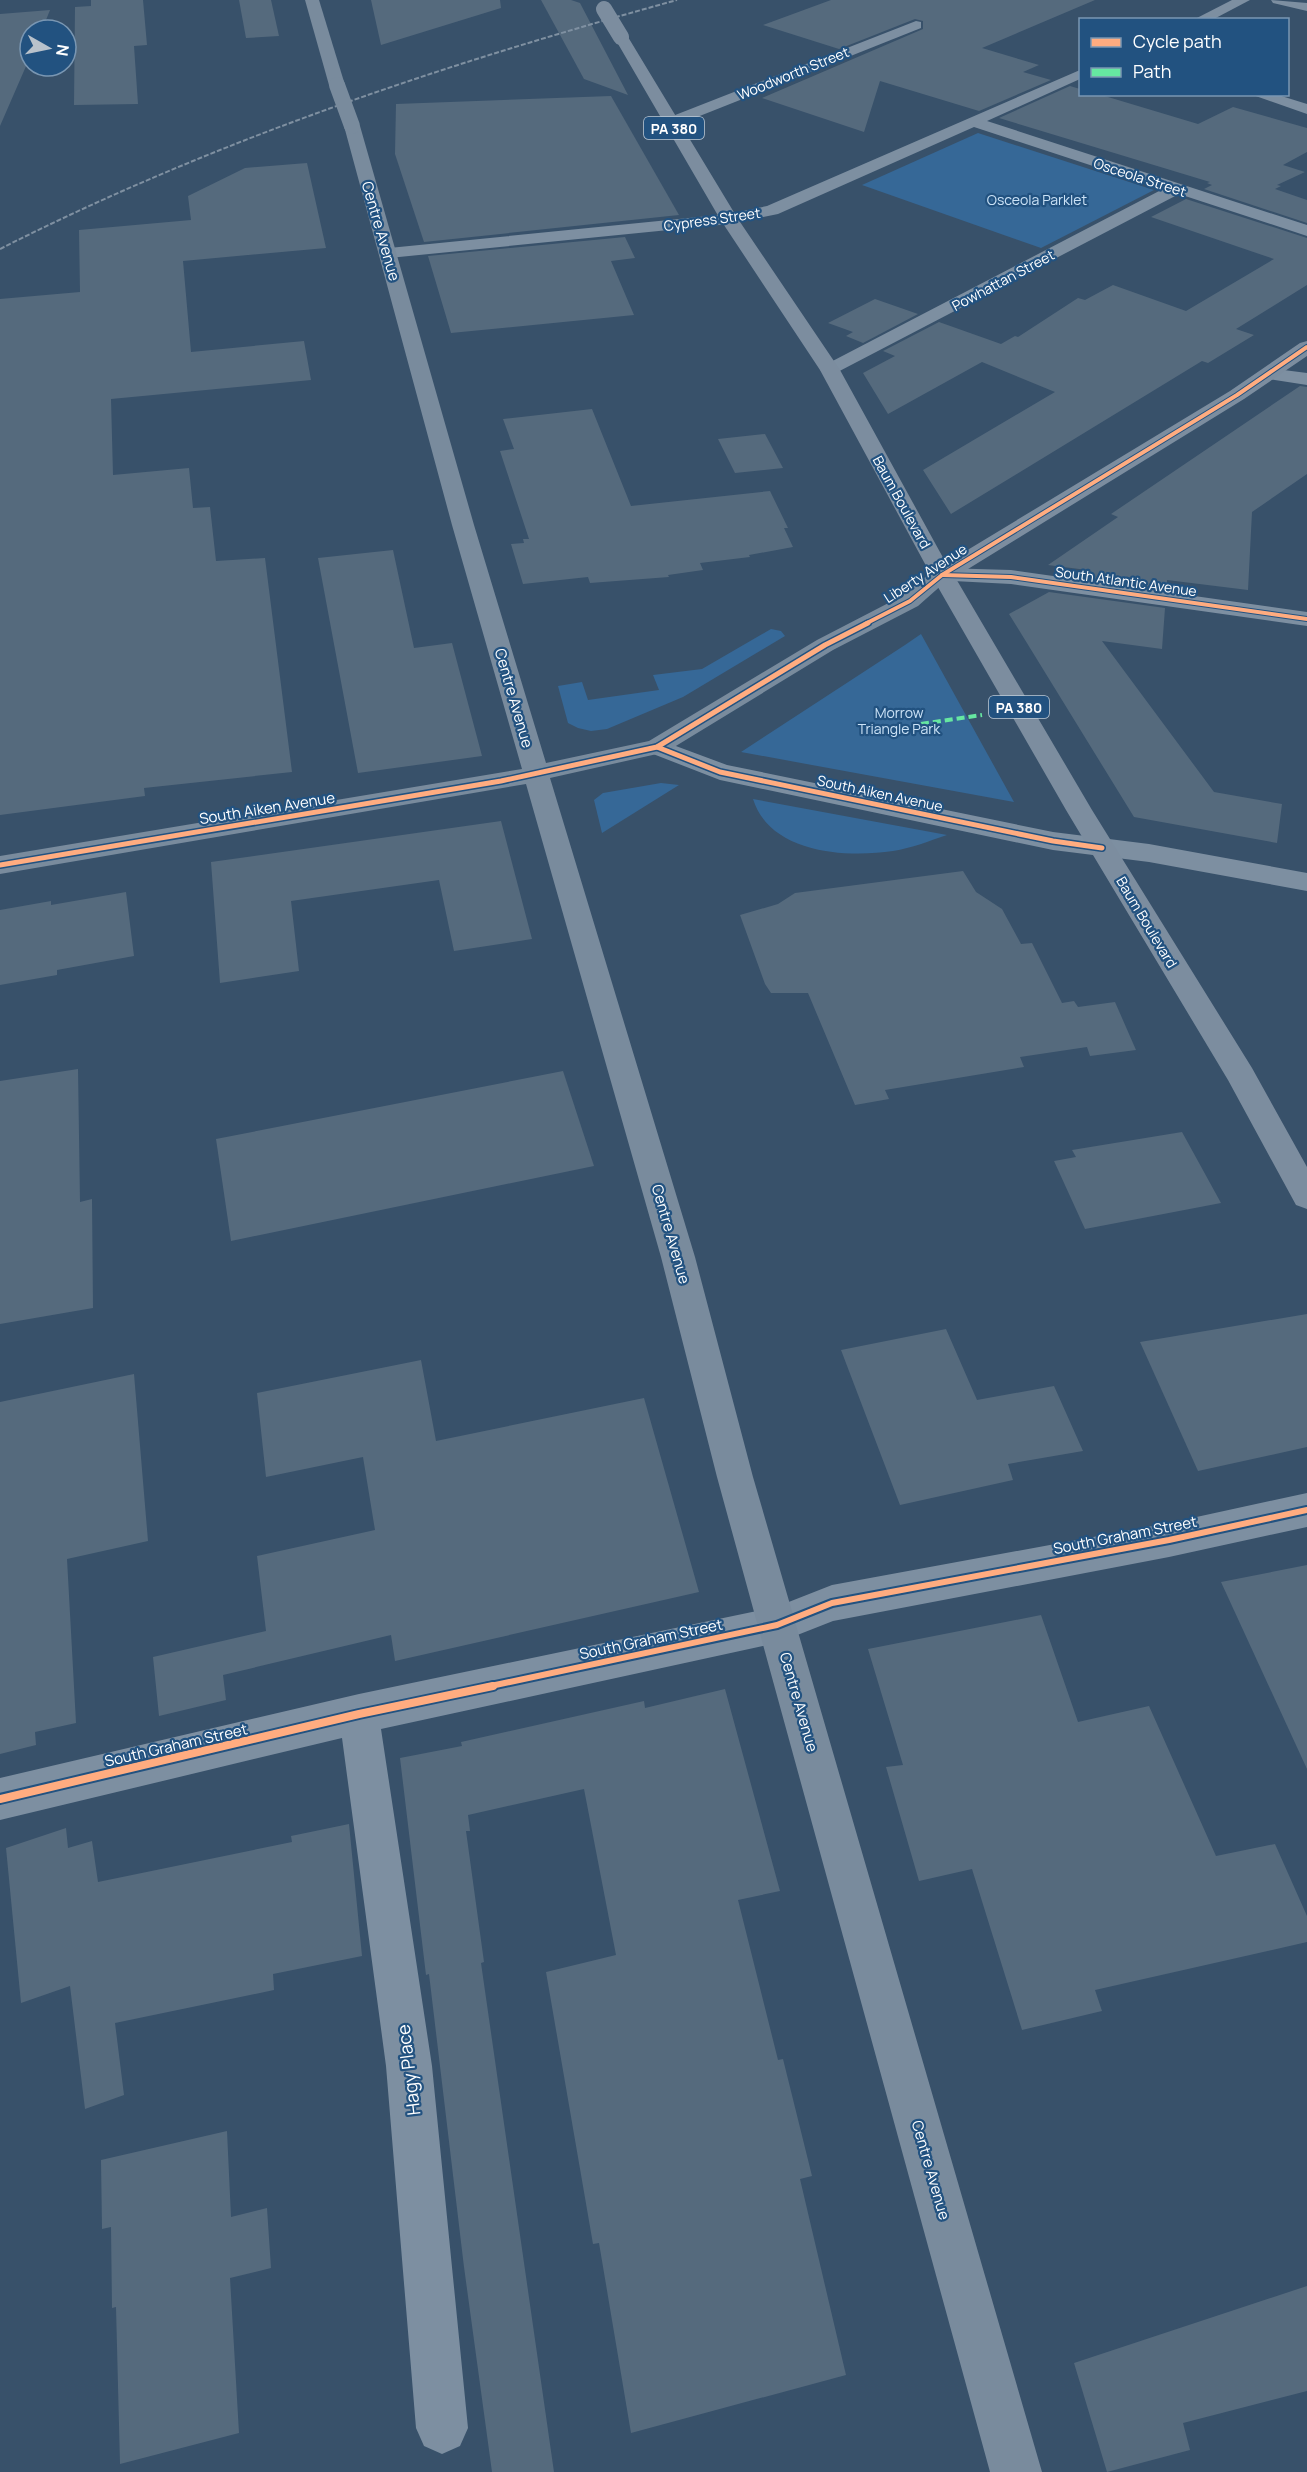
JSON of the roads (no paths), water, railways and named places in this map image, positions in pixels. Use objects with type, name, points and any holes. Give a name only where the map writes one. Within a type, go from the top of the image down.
[{"type":"main road","name":"Centre Avenue","points":[[312,0],[323,46],[330,58],[352,126],[463,525],[678,1257],[735,1477],[1016,2472]]},
{"type":"main road","name":"Baum Boulevard","points":[[598,0],[729,219],[830,370],[942,575],[1102,848],[1241,1076],[1307,1196]]},
{"type":"main road","name":"Liberty Avenue","points":[[537,774],[657,747],[825,645],[910,600],[942,575],[1268,374],[1307,347]]},
{"type":"main road","name":"South Aiken Avenue","points":[[0,865],[537,774]]},
{"type":"street","points":[[1204,18],[1243,0]]},
{"type":"street","points":[[1278,0],[1307,7]]},
{"type":"street","name":"Woodworth Street","points":[[671,122],[916,24]]},
{"type":"street","name":"Cypress Street","points":[[389,254],[729,219],[772,210],[1079,74]]},
{"type":"street","points":[[1264,96],[1307,109]]},
{"type":"street","name":"Osceola Street","points":[[973,121],[1307,231]]},
{"type":"street","name":"Powhattan Street","points":[[830,370],[1176,189]]},
{"type":"street","points":[[1268,374],[1307,379]]},
{"type":"street","name":"South Atlantic Avenue","points":[[942,575],[1011,577],[1307,619]]},
{"type":"street","name":"South Aiken Avenue","points":[[657,747],[720,772],[1053,842],[1149,854],[1307,882]]},
{"type":"street","name":"South Graham Street","points":[[0,1799],[359,1714],[777,1624],[832,1603],[1169,1540],[1307,1510]]},
{"type":"street","name":"Hagy Place","points":[[359,1714],[409,2066],[442,2428]]},
{"type":"railway","points":[[0,249],[164,173],[332,108],[504,51],[677,0]]},
{"type":"park label","name":"Osceola Parklet","points":[[1037,199]]},
{"type":"park label","name":"Morrow Triangle Park","points":[[899,720]]}]
